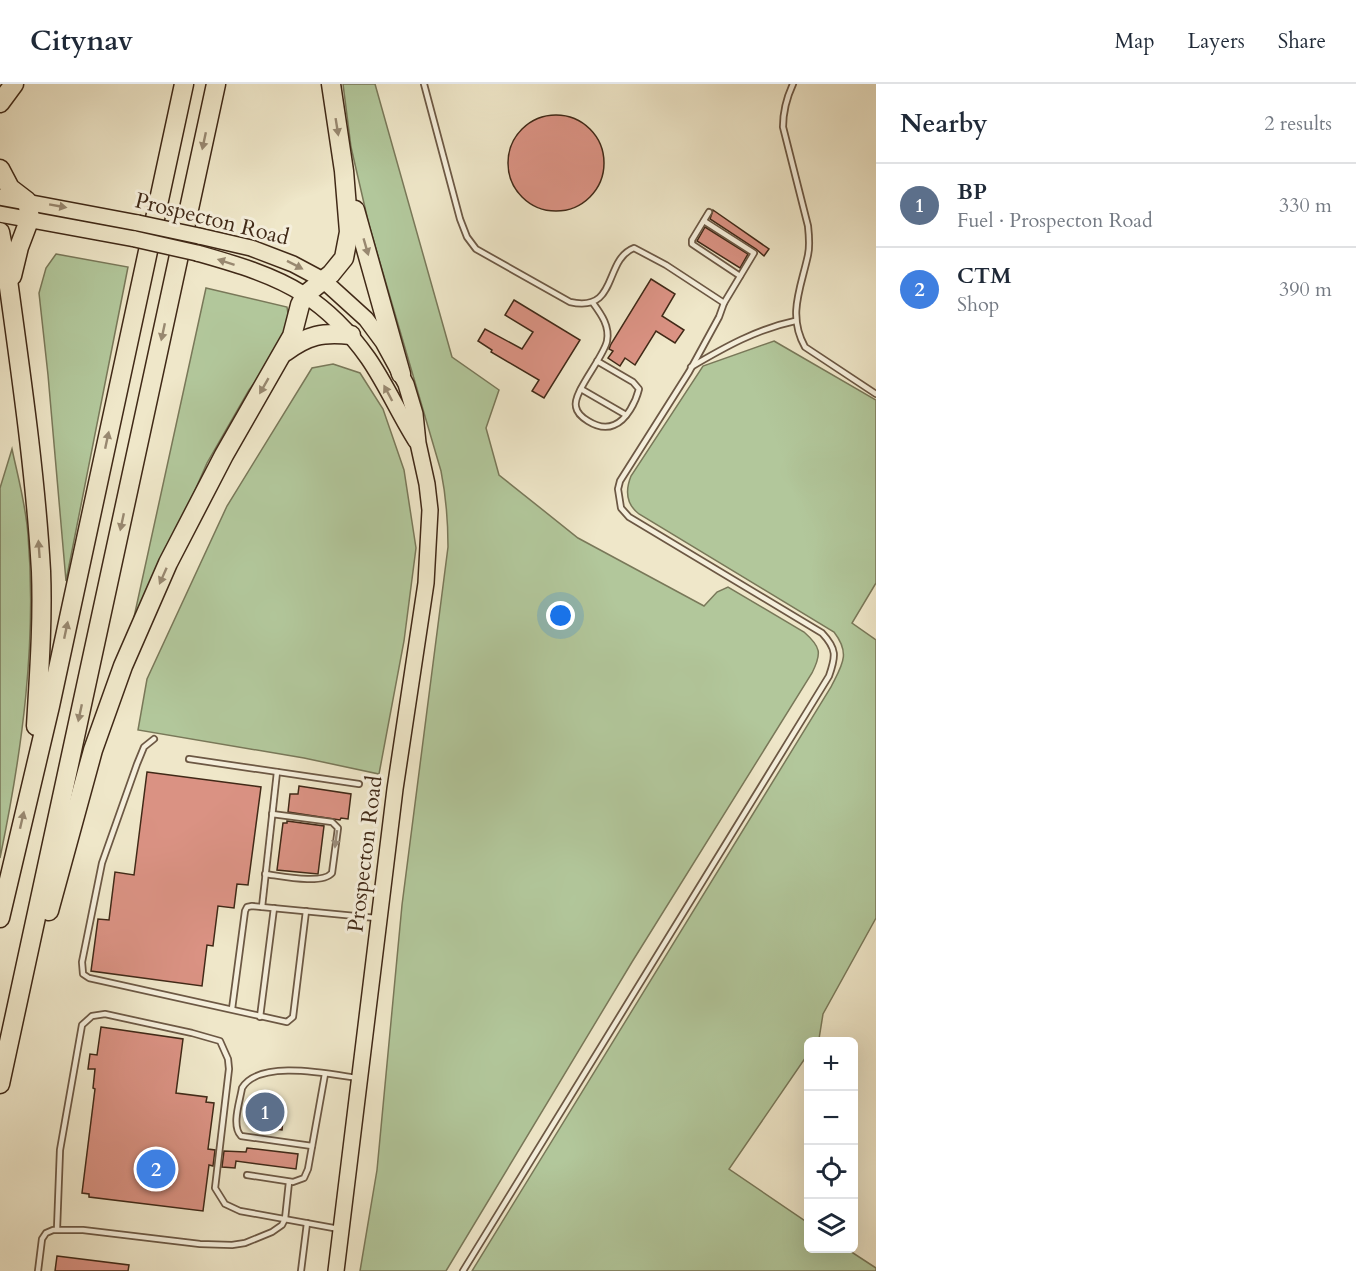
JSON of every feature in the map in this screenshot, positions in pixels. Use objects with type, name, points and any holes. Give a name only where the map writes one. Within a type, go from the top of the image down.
[{"type":"highway","points":[[0,918],[184,84]]},
{"type":"highway","points":[[0,1084],[216,84]]},
{"type":"highway","points":[[34,926],[48,914],[93,750],[128,656],[168,563],[224,455],[284,353],[305,295],[345,258],[349,232],[344,171],[331,84]]},
{"type":"highway","points":[[0,169],[10,188],[29,210],[9,289]]},
{"type":"highway","points":[[344,171],[401,374]]},
{"type":"highway","points":[[0,232],[35,491],[41,573],[40,662],[33,776]]},
{"type":"highway","points":[[284,353],[301,340],[311,336],[335,333],[351,335]]},
{"type":"main road","name":"Prospecton Road","points":[[0,196],[29,210],[135,239],[197,253],[248,269],[305,295],[351,335],[380,376],[418,443]]},
{"type":"main road","name":"Prospecton Road","points":[[0,214],[29,210],[138,223],[273,255],[293,264],[323,280],[366,319],[383,342],[412,400],[430,510],[426,583],[395,789],[336,1271]]},
{"type":"lane","points":[[424,84],[460,219],[471,244],[570,302],[585,305],[593,303],[600,297],[624,255],[634,248],[724,303]]},
{"type":"lane","points":[[793,84],[783,113],[783,128],[808,226],[809,243],[796,305],[795,321],[798,335],[805,347],[876,394]]},
{"type":"lane","points":[[709,212],[692,240],[692,244],[740,276]]},
{"type":"lane","points":[[463,1271],[829,676],[832,666],[835,651],[831,642],[822,633],[660,537],[629,517],[621,508],[618,489],[620,481],[691,367],[719,317],[724,303],[754,253],[704,220]]},
{"type":"lane","points":[[593,303],[605,322],[608,332],[607,342],[581,389],[576,407],[589,422],[609,427],[624,420],[639,388],[633,382],[597,361]]},
{"type":"lane","points":[[691,367],[744,337],[775,325],[795,321]]},
{"type":"lane","points":[[581,389],[626,415]]},
{"type":"lane","points":[[154,739],[144,747],[102,863],[90,919],[83,974],[89,978],[282,1022],[291,1020],[306,911]]},
{"type":"lane","points":[[189,759],[359,784]]},
{"type":"lane","points":[[262,907],[277,772]]},
{"type":"lane","points":[[265,874],[318,879],[329,876],[332,873],[338,828],[332,822],[272,814]]},
{"type":"lane","points":[[231,1009],[244,911],[249,906],[380,918]]},
{"type":"lane","points":[[260,1017],[274,908]]},
{"type":"lane","points":[[57,1229],[60,1150],[82,1025],[92,1016],[105,1014],[220,1041],[228,1059],[229,1069],[215,1188],[225,1204],[231,1208],[341,1229]]},
{"type":"lane","points":[[312,1146],[238,1134],[236,1126],[242,1088],[248,1080],[282,1071],[298,1070],[360,1079]]},
{"type":"lane","points":[[247,1176],[289,1182],[299,1182],[304,1178],[308,1169],[325,1074]]},
{"type":"lane","points":[[38,1271],[42,1239],[46,1233],[57,1229],[200,1244],[245,1243],[279,1228],[285,1219],[289,1182]]},
{"type":"lane","points":[[301,1271],[307,1223]]},
{"type":"green space","points":[[343,84],[375,84],[452,357],[499,390],[486,428],[499,475],[578,538],[704,606],[717,592],[728,587],[804,632],[817,646],[818,651],[812,673],[632,962],[446,1271],[360,1271],[377,1170],[402,905],[448,537],[441,471],[369,225],[351,147]]},
{"type":"green space","points":[[56,254],[128,267],[66,581],[39,293],[46,268]]},
{"type":"green space","points":[[206,288],[287,307],[291,334],[249,390],[207,463],[129,640]]},
{"type":"green space","points":[[774,341],[876,400],[876,583],[852,623],[876,640],[876,918],[823,1014],[819,1037],[804,1037],[804,1060],[729,1169],[804,1220],[804,1253],[853,1253],[876,1268],[876,1271],[472,1271],[831,687],[843,660],[842,647],[834,632],[639,514],[629,502],[628,487],[631,476],[703,366]]},
{"type":"green space","points":[[333,364],[360,373],[383,409],[404,470],[416,548],[404,641],[379,774],[304,758],[138,730],[147,679],[227,506],[312,368]]},
{"type":"green space","points":[[12,449],[27,524],[31,616],[21,738],[0,858],[0,488]]},
{"type":"building","points":[[556,115],[574,119],[590,129],[600,145],[604,163],[600,181],[590,197],[574,207],[556,211],[538,207],[522,197],[512,181],[508,163],[512,145],[522,129],[538,119]]},
{"type":"building","points":[[713,210],[769,249],[764,256],[710,219]]},
{"type":"building","points":[[705,227],[748,254],[740,268],[697,241]]},
{"type":"building","points":[[651,279],[675,294],[662,316],[684,330],[675,343],[656,331],[635,365],[625,358],[620,366],[608,358],[613,351],[609,349]]},
{"type":"building","points":[[514,300],[580,340],[544,398],[532,391],[539,380],[491,352],[492,350],[478,341],[485,329],[522,349],[533,332],[505,315]]},
{"type":"building","points":[[147,772],[261,787],[248,885],[237,884],[234,908],[218,906],[213,946],[207,945],[202,986],[91,971],[98,919],[109,920],[115,872],[134,875]]},
{"type":"building","points":[[299,786],[351,794],[348,819],[341,818],[340,820],[288,812],[290,794],[298,794]]},
{"type":"building","points":[[287,821],[324,826],[318,874],[277,870],[283,823]]},
{"type":"building","points":[[101,1027],[183,1039],[176,1093],[207,1097],[206,1102],[214,1103],[208,1149],[215,1150],[213,1166],[209,1165],[203,1211],[89,1197],[89,1194],[82,1193],[95,1089],[93,1088],[95,1069],[88,1069],[90,1054],[97,1055]]},
{"type":"building","points":[[249,1103],[284,1108],[282,1130],[258,1127],[258,1124],[247,1122]]},
{"type":"building","points":[[247,1148],[298,1154],[296,1169],[236,1161],[235,1168],[222,1167],[224,1151],[246,1152]]},
{"type":"building","points":[[57,1256],[129,1265],[128,1271],[55,1271]]},
{"type":"place","name":"BP","points":[[265,1112]]},
{"type":"place","name":"CTM","points":[[156,1169]]}]
